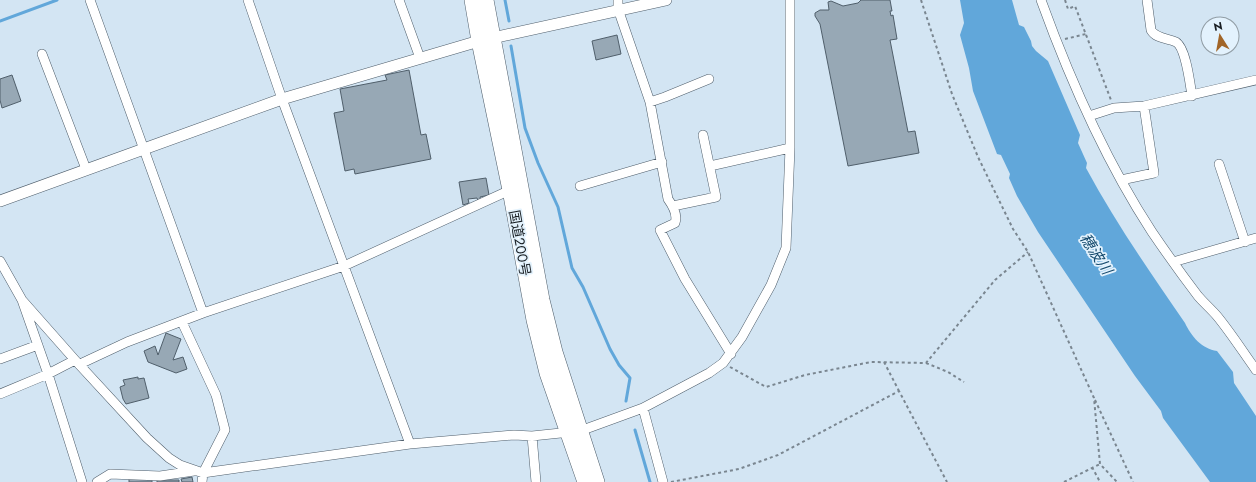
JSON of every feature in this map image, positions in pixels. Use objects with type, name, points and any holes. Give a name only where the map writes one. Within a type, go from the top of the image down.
[{"type":"highway","name":"国道200号","points":[[472,0],[486,39],[516,189],[585,482]]},
{"type":"highway","name":"国道200号","points":[[486,0],[486,39]]},
{"type":"highway","name":"国道200号","points":[[574,432],[597,482]]},
{"type":"street","points":[[90,0],[203,313]]},
{"type":"street","points":[[248,0],[282,99],[410,444]]},
{"type":"street","points":[[399,0],[420,58]]},
{"type":"street","points":[[0,201],[143,148],[282,99],[486,39],[618,5],[666,0]]},
{"type":"street","points":[[97,482],[110,474],[160,476],[200,475],[410,444],[514,434],[532,436],[574,432],[644,408],[709,373],[723,363],[742,338],[771,285],[786,248],[790,148],[790,0]]},
{"type":"street","points":[[1041,0],[1056,42],[1089,116],[1121,180],[1152,232],[1173,262],[1199,296],[1217,316],[1256,370]]},
{"type":"street","points":[[1147,0],[1151,30],[1154,34],[1180,45],[1192,96]]},
{"type":"street","points":[[618,5],[650,102],[668,199],[673,206],[676,219],[675,223],[660,230],[685,279],[731,354]]},
{"type":"street","points":[[42,54],[86,169]]},
{"type":"street","points":[[650,102],[709,79]]},
{"type":"street","points":[[1089,116],[1114,108],[1144,106],[1256,80]]},
{"type":"street","points":[[1121,180],[1154,173],[1144,106]]},
{"type":"street","points":[[673,206],[716,197],[703,135]]},
{"type":"street","points":[[710,166],[790,148]]},
{"type":"street","points":[[580,186],[662,162]]},
{"type":"street","points":[[1219,164],[1245,242]]},
{"type":"street","points":[[0,394],[127,342],[203,313],[344,266],[516,189]]},
{"type":"street","points":[[1173,262],[1256,238]]},
{"type":"street","points":[[0,261],[22,300],[48,374],[82,482]]},
{"type":"street","points":[[22,300],[147,438],[169,458],[200,475]]},
{"type":"street","points":[[182,322],[216,395],[226,430],[200,475]]},
{"type":"street","points":[[0,359],[38,345]]},
{"type":"street","points":[[644,408],[663,482]]},
{"type":"street","points":[[532,436],[536,482]]},
{"type":"path","points":[[921,0],[952,94],[978,157],[1013,229],[1028,252],[1133,482]]},
{"type":"path","points":[[1065,0],[1068,9],[1075,6],[1114,108]]},
{"type":"path","points":[[1074,37],[1086,34]]},
{"type":"path","points":[[926,363],[995,280],[1028,252]]},
{"type":"path","points":[[723,363],[766,387],[806,375],[871,362],[926,363],[948,372],[964,382]]},
{"type":"path","points":[[884,362],[947,482]]},
{"type":"path","points":[[670,482],[739,469],[778,455],[899,391]]},
{"type":"path","points":[[1094,398],[1100,464],[1117,482]]},
{"type":"path","points":[[1064,482],[1100,464]]},
{"type":"path","points":[[1092,467],[1100,482]]},
{"type":"water","name":"穂波川","points":[[960,0],[1012,0],[1019,25],[1024,27],[1032,46],[1036,51],[1048,61],[1080,135],[1078,143],[1087,163],[1086,168],[1097,188],[1133,247],[1185,323],[1190,333],[1202,345],[1217,351],[1233,372],[1234,383],[1256,416],[1256,482],[1210,482],[1163,418],[1161,411],[1135,376],[1038,232],[1017,196],[1009,178],[1010,174],[1001,155],[997,154],[973,91],[969,68],[960,35],[964,23]]},
{"type":"building","points":[[861,0],[890,0],[892,11],[890,11],[891,16],[893,15],[897,39],[890,40],[908,132],[915,131],[919,153],[848,166],[820,24],[815,16],[815,13],[820,10],[829,10],[828,2],[831,1],[843,6],[858,3]]},
{"type":"building","points":[[617,35],[621,54],[596,60],[592,41]]},
{"type":"building","points":[[409,70],[421,135],[426,134],[431,159],[355,174],[354,169],[345,171],[334,113],[344,111],[340,89],[387,80],[385,75]]},
{"type":"building","points":[[12,75],[21,101],[2,108],[0,100],[0,79]]},
{"type":"building","points":[[486,178],[489,195],[480,197],[481,200],[478,201],[477,198],[468,199],[469,203],[463,205],[459,182]]},
{"type":"building","points":[[166,333],[181,339],[173,360],[183,357],[187,369],[176,373],[148,362],[144,351],[155,346],[158,355]]},
{"type":"building","points":[[138,377],[138,379],[144,378],[149,398],[126,404],[120,387],[125,385],[123,380]]},
{"type":"building","points":[[192,477],[193,482],[182,482],[181,479]]},
{"type":"building","points":[[129,478],[152,480],[152,482],[129,482]]},
{"type":"building","points":[[157,480],[179,480],[179,482],[157,482]]},
{"type":"waterway","points":[[0,21],[57,0]]},
{"type":"waterway","points":[[505,0],[509,21]]},
{"type":"waterway","points":[[511,46],[525,128],[538,163],[558,207],[572,268],[583,287],[610,349],[619,365],[630,378],[626,401]]},
{"type":"waterway","points":[[635,430],[650,482]]}]
